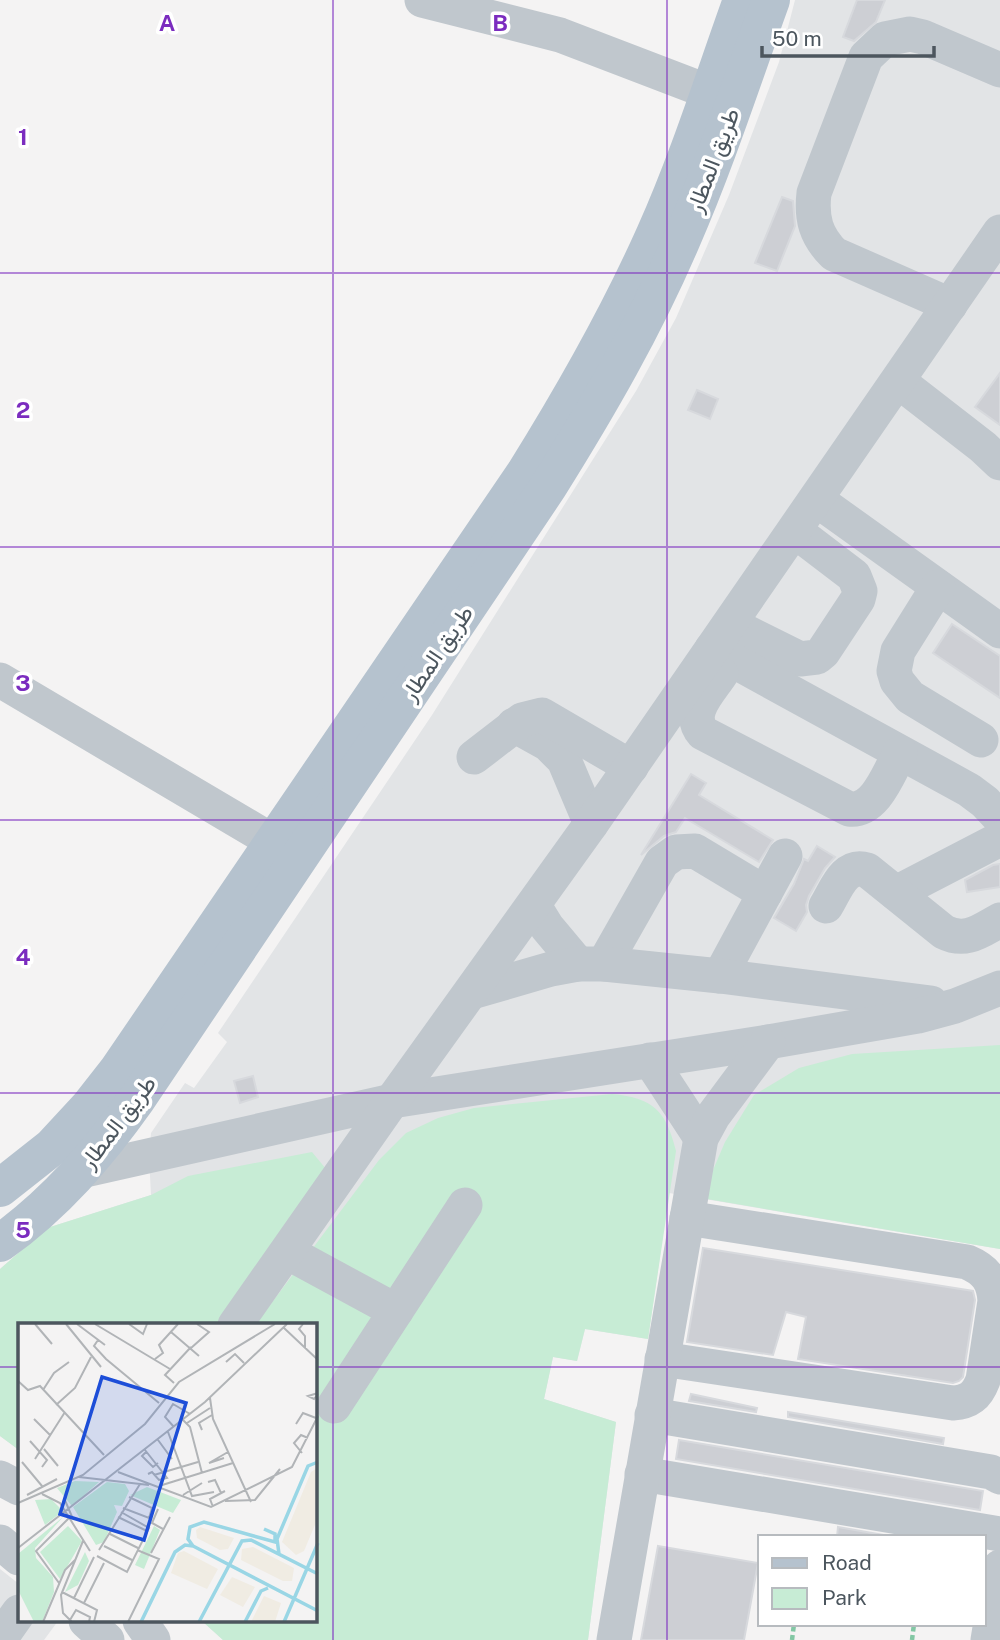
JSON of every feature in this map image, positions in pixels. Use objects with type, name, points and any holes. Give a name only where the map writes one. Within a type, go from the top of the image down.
[{"type":"main road","name":"طريق المطار","points":[[0,1188],[52,1147],[89,1108],[118,1070],[525,473],[561,415],[614,319],[655,233],[681,170],[742,0]]},
{"type":"main road","name":"طريق المطار","points":[[0,1243],[51,1202],[113,1133],[585,428],[620,367],[681,242],[708,177],[771,0]]},
{"type":"main road","points":[[52,1147],[81,1171]]},
{"type":"street","points":[[422,0],[560,35],[709,92]]},
{"type":"street","points":[[950,305],[834,254],[823,243],[815,227],[812,211],[814,193],[866,57],[885,39],[910,34],[923,37],[1000,70]]},
{"type":"street","points":[[236,1323],[631,767],[724,644],[795,531],[1000,232]]},
{"type":"street","points":[[898,381],[1000,463]]},
{"type":"street","points":[[817,499],[1000,631]]},
{"type":"street","points":[[724,644],[800,659],[817,657],[858,599],[858,583],[854,576],[795,531]]},
{"type":"street","points":[[938,587],[898,651],[894,671],[897,681],[909,697],[981,740]]},
{"type":"street","points":[[724,644],[900,752],[995,803]]},
{"type":"street","points":[[724,644],[696,713],[697,724],[703,733],[849,809],[857,810],[871,803],[900,752]]},
{"type":"street","points":[[0,680],[274,842]]},
{"type":"street","points":[[474,757],[514,725],[631,767]]},
{"type":"street","points":[[564,742],[564,760],[591,824]]},
{"type":"street","points":[[896,893],[1000,839]]},
{"type":"street","points":[[591,964],[662,862],[676,852],[695,851],[765,893]]},
{"type":"street","points":[[720,975],[785,856]]},
{"type":"street","points":[[826,906],[846,873],[856,868],[867,870],[944,932],[953,936],[973,936],[1000,920]]},
{"type":"street","points":[[534,906],[547,927],[591,964]]},
{"type":"street","points":[[472,992],[538,972],[591,964],[720,975],[1000,1013]]},
{"type":"street","points":[[81,1171],[392,1101],[918,1016],[955,1006],[1000,988]]},
{"type":"street","points":[[614,1640],[701,1139],[713,1116],[768,1042]]},
{"type":"street","points":[[650,1060],[701,1139]]},
{"type":"street","points":[[334,1406],[465,1205]]},
{"type":"street","points":[[662,1359],[953,1403],[972,1398],[983,1380],[995,1288],[989,1276],[979,1267],[967,1262],[687,1218]]},
{"type":"street","points":[[287,1252],[396,1311]]},
{"type":"street","points":[[652,1415],[991,1472],[1000,1477]]},
{"type":"street","points":[[0,1458],[18,1467]]},
{"type":"street","points":[[642,1474],[1000,1534]]},
{"type":"street","points":[[0,1478],[18,1487]]},
{"type":"street","points":[[0,1499],[18,1508]]},
{"type":"street","points":[[0,1542],[18,1557]]},
{"type":"street","points":[[988,1640],[1000,1567]]},
{"type":"street","points":[[0,1639],[18,1613]]},
{"type":"street","points":[[87,1622],[107,1640]]},
{"type":"street","points":[[141,1622],[153,1640]]},
{"type":"shaded area","points":[[795,0],[1000,0],[1000,1249],[669,1193],[648,1339],[585,1329],[577,1361],[553,1357],[544,1399],[616,1422],[588,1640],[223,1640],[203,1622],[317,1622],[317,1323],[18,1323],[18,1449],[0,1436],[0,1269],[47,1228],[151,1195],[151,1133],[185,1083],[194,1088],[227,1042],[218,1033],[432,715],[636,391],[676,318],[729,195],[779,62]]},
{"type":"shaded area","points":[[0,1569],[18,1583],[18,1622],[57,1622],[44,1640],[0,1640]]},
{"type":"green space","points":[[1000,1045],[1000,1249],[701,1198],[725,1142],[754,1095],[799,1068],[852,1054]]},
{"type":"green space","points":[[612,1094],[626,1096],[648,1103],[656,1109],[668,1126],[676,1151],[648,1339],[585,1329],[577,1361],[553,1357],[544,1399],[616,1422],[588,1640],[223,1640],[203,1622],[317,1622],[317,1323],[257,1323],[379,1160],[406,1133],[438,1118],[474,1108]]},
{"type":"green space","points":[[312,1152],[331,1175],[224,1323],[18,1323],[18,1449],[0,1436],[0,1269],[47,1228],[151,1195],[188,1176]]},
{"type":"building","points":[[857,0],[885,0],[876,22],[854,41],[843,37]]},
{"type":"building","points":[[782,197],[793,201],[795,226],[777,271],[755,263]]},
{"type":"building","points":[[1000,373],[1000,425],[975,407]]},
{"type":"building","points":[[697,390],[718,399],[710,419],[688,410]]},
{"type":"building","points":[[952,624],[1000,656],[1000,698],[933,653]]},
{"type":"building","points":[[691,774],[706,783],[699,795],[773,840],[759,862],[685,818],[676,832],[664,836],[641,855]]},
{"type":"building","points":[[817,846],[835,857],[825,868],[809,896],[807,912],[796,931],[774,918],[794,884],[804,859],[808,861]]},
{"type":"building","points":[[1000,864],[1000,887],[967,892],[965,880]]},
{"type":"building","points":[[253,1076],[258,1097],[240,1103],[234,1081]]},
{"type":"building","points":[[703,1248],[973,1291],[975,1300],[963,1377],[953,1383],[798,1359],[806,1317],[786,1312],[773,1355],[687,1342]]},
{"type":"building","points":[[691,1394],[757,1408],[756,1412],[689,1401]]},
{"type":"building","points":[[788,1412],[944,1438],[943,1444],[788,1417]]},
{"type":"building","points":[[679,1440],[983,1491],[980,1510],[676,1459]]},
{"type":"building","points":[[838,1527],[884,1535],[837,1535]]},
{"type":"building","points":[[658,1546],[758,1563],[744,1640],[641,1640]]}]
